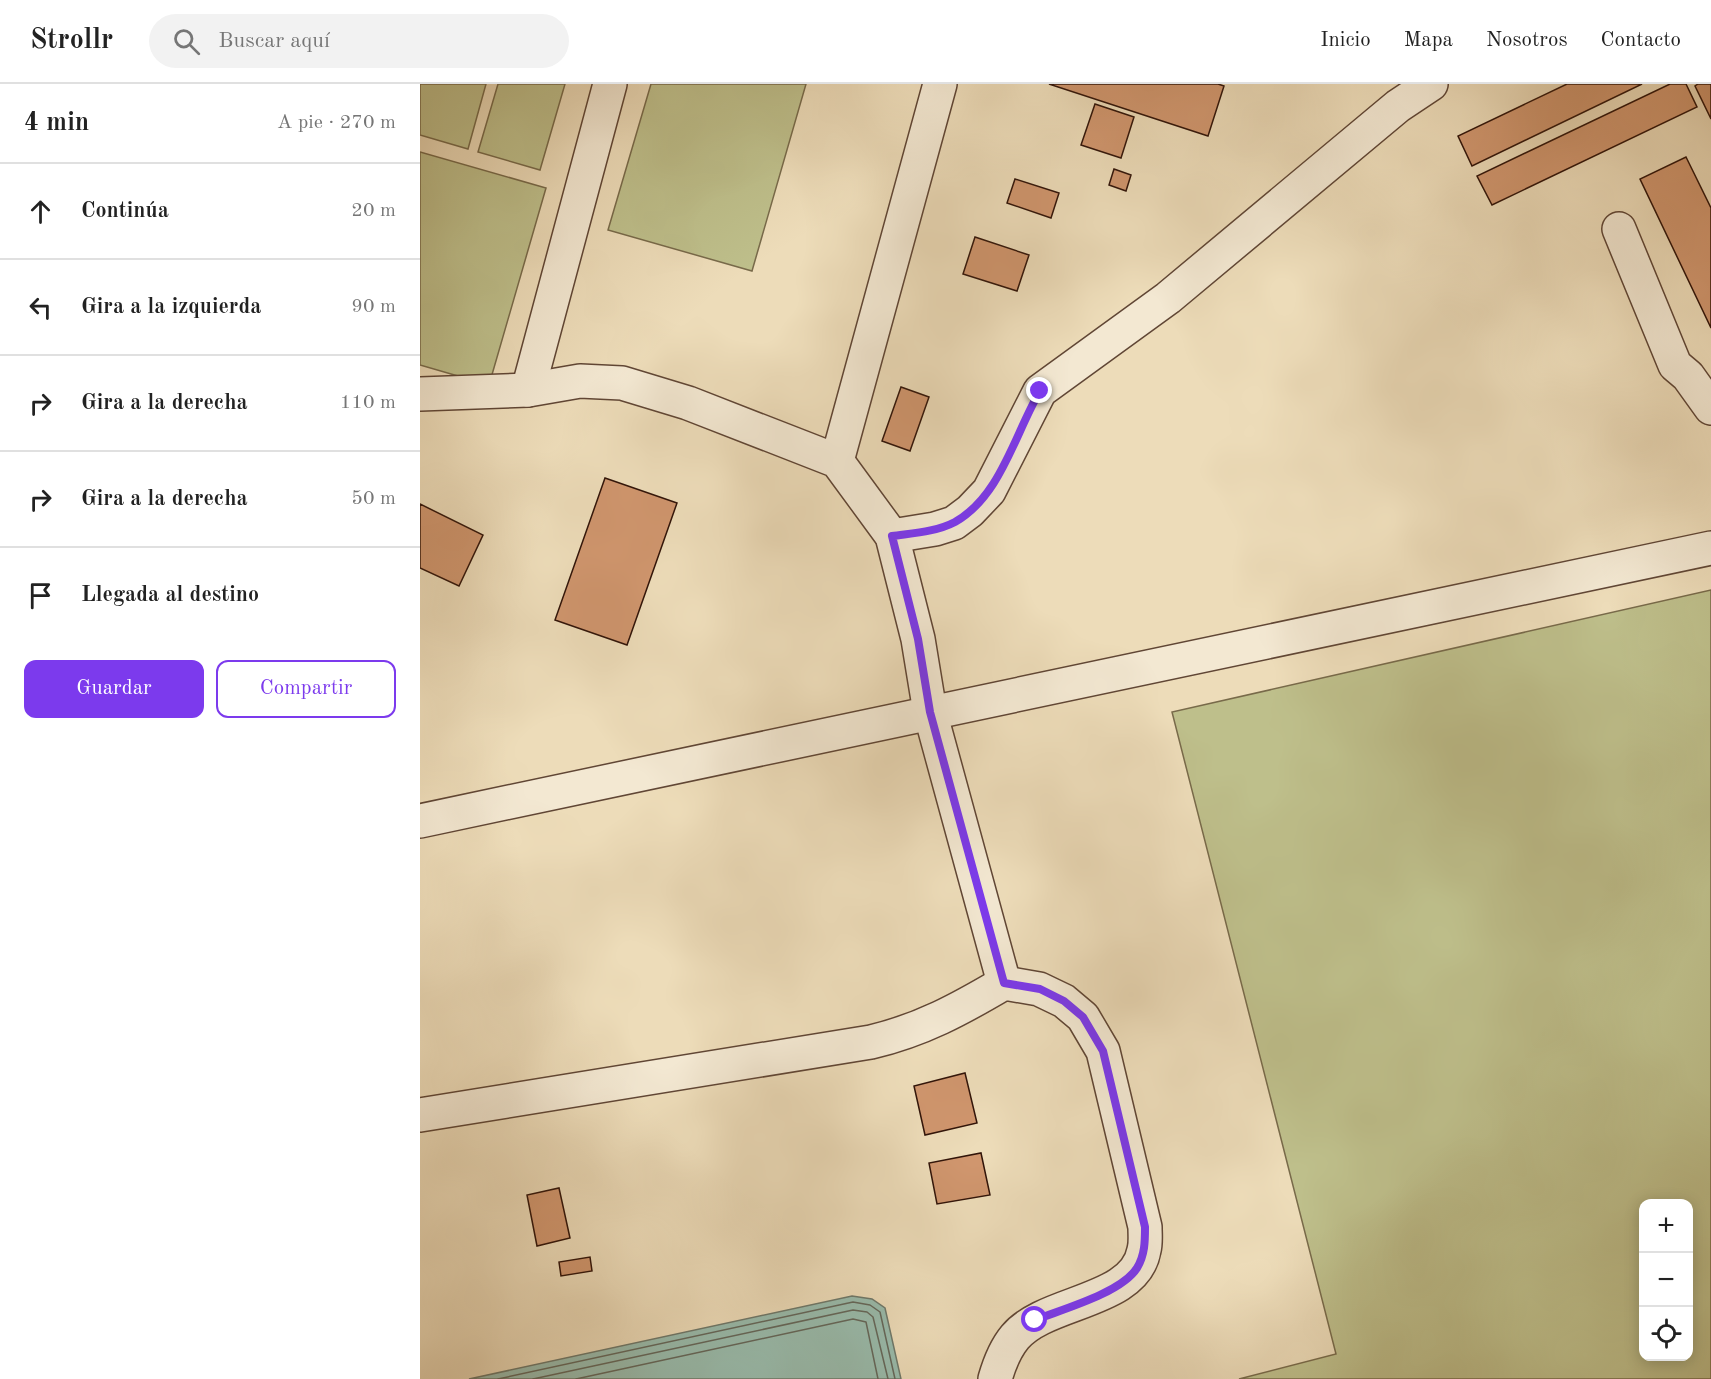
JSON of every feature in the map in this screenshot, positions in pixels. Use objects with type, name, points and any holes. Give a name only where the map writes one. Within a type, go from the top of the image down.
[{"type":"street","points":[[528,390],[610,84]]},
{"type":"street","points":[[837,460],[940,84]]},
{"type":"street","points":[[892,536],[935,529],[954,522],[970,511],[989,491],[1040,391],[1168,298],[1398,106],[1431,84]]},
{"type":"street","points":[[1619,230],[1676,365],[1688,376],[1711,408]]},
{"type":"street","points":[[420,394],[528,390],[580,381],[622,383],[688,403],[837,460],[892,536],[918,639],[930,712],[1004,983]]},
{"type":"street","points":[[420,821],[1711,548]]},
{"type":"street","points":[[420,1115],[871,1042],[908,1034],[946,1017],[1004,983],[1040,989],[1064,1001],[1083,1017],[1103,1051],[1145,1227],[1144,1251],[1137,1268],[1123,1284],[1035,1320],[1014,1337],[1000,1363],[995,1379]]},
{"type":"green space","points":[[420,84],[486,84],[468,149],[420,135]]},
{"type":"green space","points":[[498,84],[565,84],[540,170],[478,152]]},
{"type":"green space","points":[[651,84],[806,84],[752,271],[608,230]]},
{"type":"green space","points":[[420,152],[546,188],[489,385],[420,365]]},
{"type":"green space","points":[[1711,590],[1711,1379],[1239,1379],[1336,1354],[1172,712]]},
{"type":"water","points":[[852,1296],[872,1299],[885,1308],[901,1379],[469,1379]]},
{"type":"building","points":[[1049,84],[1218,84],[1224,86],[1208,136]]},
{"type":"building","points":[[1567,84],[1642,84],[1472,166],[1458,136]]},
{"type":"building","points":[[1670,84],[1686,84],[1697,107],[1492,205],[1477,176]]},
{"type":"building","points":[[1711,84],[1711,119],[1695,86]]},
{"type":"building","points":[[1095,104],[1134,117],[1121,158],[1081,145]]},
{"type":"building","points":[[1686,157],[1711,208],[1711,328],[1640,179]]},
{"type":"building","points":[[1114,169],[1131,175],[1126,191],[1109,185]]},
{"type":"building","points":[[1015,179],[1059,193],[1051,218],[1007,203]]},
{"type":"building","points":[[975,237],[1029,255],[1017,291],[963,274]]},
{"type":"building","points":[[901,387],[929,397],[910,451],[882,441]]},
{"type":"building","points":[[605,478],[677,503],[627,645],[555,620]]},
{"type":"building","points":[[420,504],[483,535],[459,586],[420,568]]},
{"type":"building","points":[[965,1073],[977,1123],[925,1135],[914,1086]]},
{"type":"building","points":[[981,1153],[990,1195],[937,1204],[929,1163]]},
{"type":"building","points":[[559,1188],[570,1238],[537,1246],[527,1195]]},
{"type":"building","points":[[590,1257],[592,1271],[561,1276],[559,1262]]},
{"type":"route","points":[[1035,1320],[1123,1284],[1137,1268],[1144,1251],[1145,1227],[1103,1051],[1083,1017],[1064,1001],[1040,989],[1004,983],[930,712],[918,639],[892,536],[935,529],[954,522],[970,511],[989,491],[1040,391]]}]
